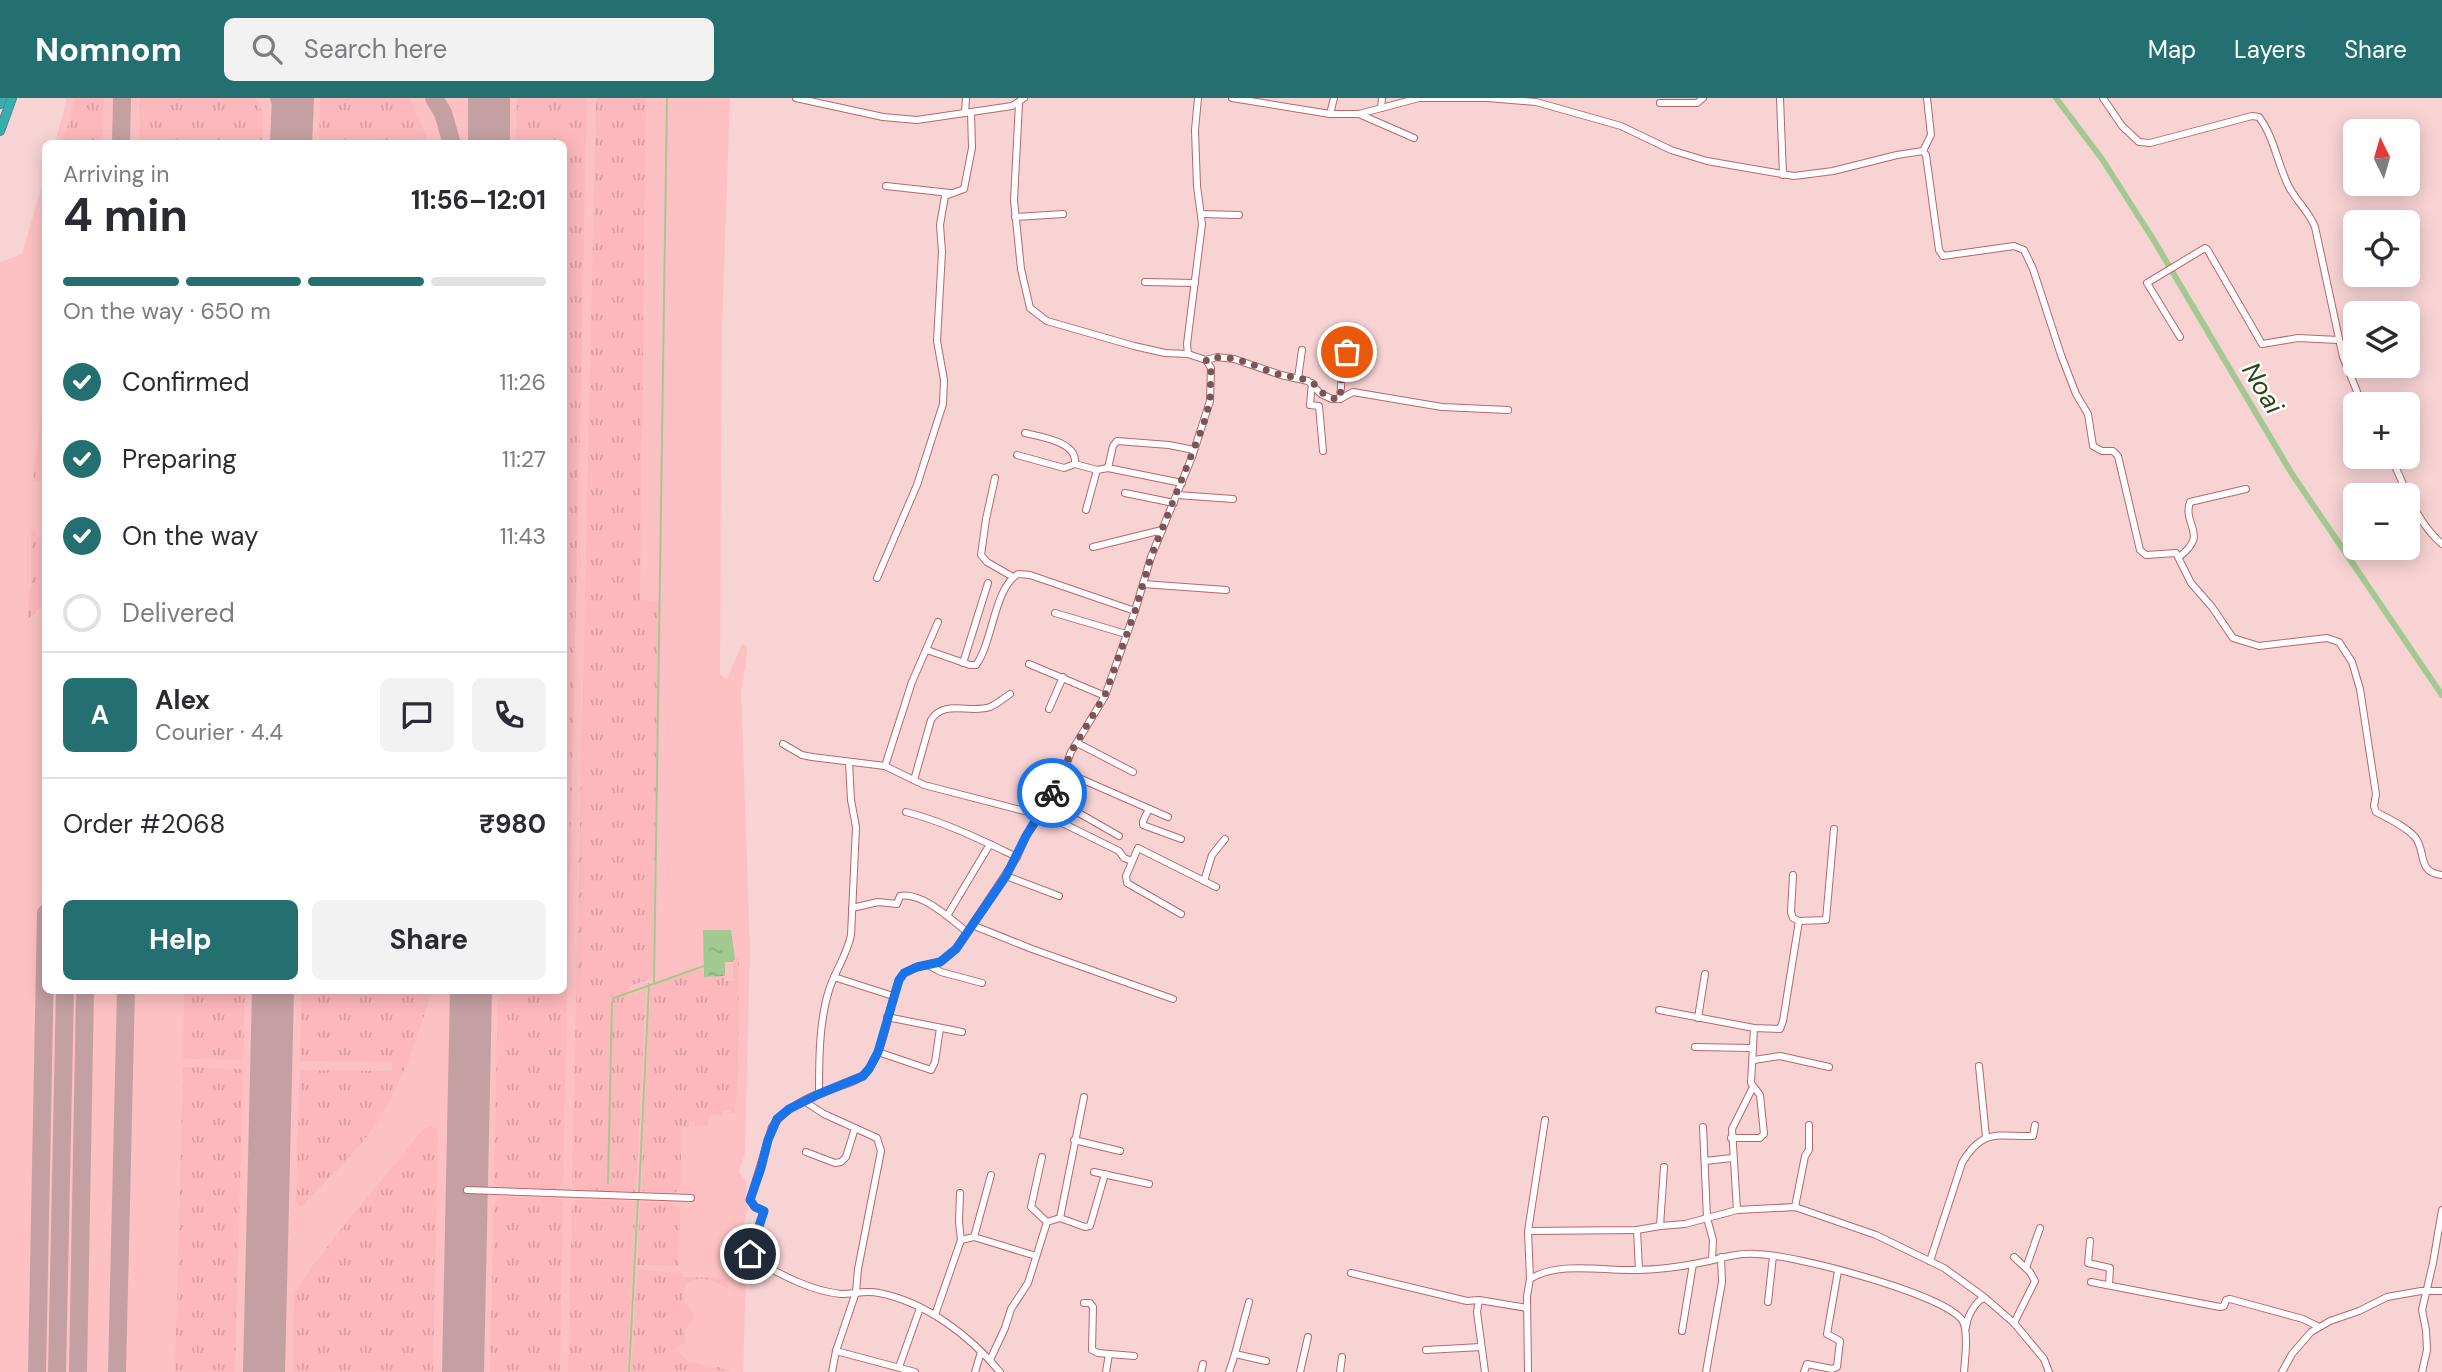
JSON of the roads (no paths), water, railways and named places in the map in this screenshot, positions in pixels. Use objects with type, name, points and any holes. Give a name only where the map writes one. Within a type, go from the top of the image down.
[{"type":"highway","points":[[0,104],[2,98]]},
{"type":"highway","points":[[0,131],[12,98]]},
{"type":"street","points":[[796,98],[841,109],[918,120],[1022,101],[1015,217],[1026,297],[1030,308],[1046,321],[1164,353],[1188,354],[1206,360],[1217,357],[1234,359],[1312,383],[1327,398],[1340,399],[1353,392],[1442,407],[1508,410]]},
{"type":"street","points":[[886,186],[950,193],[958,193],[964,189],[972,148],[966,98]]},
{"type":"street","points":[[1188,354],[1202,214],[1197,186],[1195,131],[1198,98]]},
{"type":"street","points":[[1231,98],[1330,114],[1360,114],[1419,98],[1536,100],[1621,126],[1671,150],[1707,161],[1805,176],[1923,151]]},
{"type":"street","points":[[1330,114],[1334,98]]},
{"type":"street","points":[[1381,108],[1382,98]]},
{"type":"street","points":[[1660,103],[1697,103],[1703,98]]},
{"type":"street","points":[[1780,98],[1783,174]]},
{"type":"street","points":[[1923,151],[1931,135],[1927,98]]},
{"type":"street","points":[[2104,98],[2122,126],[2138,142],[2151,143],[2252,116],[2259,117],[2271,138],[2288,186],[2311,215],[2338,340],[2356,392]]},
{"type":"street","points":[[1360,114],[1414,138]]},
{"type":"street","points":[[1923,151],[1926,155],[1939,250],[1943,256],[2014,246],[2024,250],[2034,269],[2076,394],[2088,414],[2093,446],[2102,451],[2113,451],[2118,456],[2140,550],[2146,555],[2176,553],[2191,583],[2212,607],[2232,638],[2259,646],[2327,638],[2339,642],[2352,662],[2360,689],[2376,794],[2376,812],[2416,839],[2425,867],[2433,874],[2442,875]]},
{"type":"street","points":[[877,578],[917,485],[943,404],[944,380],[937,341],[942,252],[940,225],[944,201],[950,193]]},
{"type":"street","points":[[1015,217],[1063,214]]},
{"type":"street","points":[[1202,214],[1239,215]]},
{"type":"street","points":[[2180,337],[2147,285],[2155,277],[2195,253],[2207,249],[2262,344],[2298,338],[2338,340]]},
{"type":"street","points":[[1145,282],[1195,283]]},
{"type":"street","points":[[1298,378],[1302,350]]},
{"type":"street","points":[[1340,399],[1347,352]]},
{"type":"street","points":[[1000,1372],[981,1352],[935,1315],[920,1308],[882,1293],[834,1293],[783,1276],[756,1261],[750,1254],[764,1211],[755,1207],[750,1200],[772,1127],[785,1111],[863,1076],[878,1052],[899,980],[904,973],[940,962],[956,949],[1006,876],[1049,796],[1059,784],[1077,743],[1105,695],[1162,530],[1195,450],[1210,401],[1211,368],[1206,360]]},
{"type":"street","points":[[1312,383],[1310,405],[1319,406],[1323,451]]},
{"type":"street","points":[[1025,433],[1055,441],[1071,449],[1076,457],[1075,464]]},
{"type":"street","points":[[1108,468],[1113,446],[1117,441],[1195,450]]},
{"type":"street","points":[[1017,455],[1064,468],[1075,464],[1097,470],[1108,468],[1182,483]]},
{"type":"street","points":[[2396,469],[2426,527],[2442,544]]},
{"type":"street","points":[[1086,510],[1097,470]]},
{"type":"street","points":[[995,478],[982,555],[987,562],[1013,577]]},
{"type":"street","points":[[2179,557],[2189,549],[2194,538],[2188,508],[2190,502],[2246,489]]},
{"type":"street","points":[[1125,493],[1174,502]]},
{"type":"street","points":[[1177,495],[1233,499]]},
{"type":"street","points":[[1093,547],[1162,530]]},
{"type":"street","points":[[927,650],[976,665],[1007,584],[1018,574],[1030,575],[1135,611]]},
{"type":"street","points":[[963,663],[988,583]]},
{"type":"street","points":[[1143,584],[1226,590]]},
{"type":"street","points":[[1055,613],[1126,635]]},
{"type":"street","points":[[885,766],[912,682],[938,622]]},
{"type":"street","points":[[1029,664],[1105,695]]},
{"type":"street","points":[[1049,709],[1063,677]]},
{"type":"street","points":[[914,780],[935,714],[946,708],[988,708],[1010,694]]},
{"type":"street","points":[[1077,743],[1133,772]]},
{"type":"street","points":[[783,744],[802,755],[885,766],[924,785],[1041,814],[1119,851],[1124,858],[1132,862]]},
{"type":"street","points":[[819,1094],[824,1014],[834,977],[848,951],[852,908],[856,827],[849,762]]},
{"type":"street","points":[[1065,772],[1168,817]]},
{"type":"street","points":[[1049,796],[1119,836]]},
{"type":"street","points":[[1149,809],[1143,825],[1181,839]]},
{"type":"street","points":[[906,812],[932,819],[1017,857]]},
{"type":"street","points":[[1793,875],[1793,918],[1799,921],[1827,918],[1834,829]]},
{"type":"street","points":[[1204,881],[1212,855],[1225,839]]},
{"type":"street","points":[[947,916],[990,844]]},
{"type":"street","points":[[1181,914],[1127,883],[1126,876],[1138,848],[1216,887]]},
{"type":"street","points":[[1006,876],[1059,896]]},
{"type":"street","points":[[852,908],[878,902],[897,904],[900,897],[906,895],[921,898],[967,932]]},
{"type":"street","points":[[1659,1010],[1776,1030],[1782,1026],[1799,921]]},
{"type":"street","points":[[972,925],[1173,999]]},
{"type":"street","points":[[928,965],[941,972],[982,983]]},
{"type":"street","points":[[1698,1018],[1705,974]]},
{"type":"street","points":[[834,977],[893,996]]},
{"type":"street","points":[[887,1017],[962,1032]]},
{"type":"street","points":[[878,1052],[931,1070],[940,1028]]},
{"type":"street","points":[[1737,1210],[1731,1138],[1735,1121],[1753,1087],[1754,1060],[1751,1048],[1754,1028]]},
{"type":"street","points":[[1695,1047],[1751,1048]]},
{"type":"street","points":[[1754,1060],[1780,1056],[1829,1067]]},
{"type":"street","points":[[1979,1066],[1986,1137]]},
{"type":"street","points":[[1731,1138],[1760,1138],[1765,1134],[1760,1095],[1753,1087]]},
{"type":"street","points":[[1060,1218],[1083,1097]]},
{"type":"street","points":[[804,1101],[877,1138],[881,1151],[856,1292],[836,1350],[832,1372]]},
{"type":"street","points":[[1528,1372],[1528,1231],[1545,1120]]},
{"type":"street","points":[[1795,1207],[1805,1156],[1810,1150],[1809,1125]]},
{"type":"street","points":[[1930,1261],[1968,1152],[1986,1137],[2001,1134],[2033,1136],[2035,1125]]},
{"type":"street","points":[[1703,1127],[1707,1218],[1713,1240],[1712,1260]]},
{"type":"street","points":[[806,1152],[841,1163],[846,1157],[855,1128]]},
{"type":"street","points":[[1074,1140],[1120,1151]]},
{"type":"street","points":[[990,1360],[1011,1309],[1028,1283],[1046,1222],[1044,1217],[1031,1207],[1042,1157]]},
{"type":"street","points":[[1705,1161],[1732,1158]]},
{"type":"street","points":[[1660,1226],[1664,1167]]},
{"type":"street","points":[[1094,1172],[1149,1184]]},
{"type":"street","points":[[1046,1222],[1060,1218],[1085,1227],[1090,1226],[1104,1174]]},
{"type":"street","points":[[974,1237],[991,1175]]},
{"type":"street","points":[[467,1190],[691,1198]]},
{"type":"street","points":[[935,1315],[961,1240],[960,1193]]},
{"type":"street","points":[[1528,1231],[1637,1230],[1685,1224],[1737,1210],[1795,1207],[1876,1234],[1944,1268],[2014,1323],[2043,1359],[2049,1372]]},
{"type":"street","points":[[2422,1372],[2427,1350],[2422,1310],[2442,1210]]},
{"type":"street","points":[[2026,1268],[2040,1228]]},
{"type":"street","points":[[1637,1230],[1639,1270]]},
{"type":"street","points":[[961,1240],[974,1237],[1036,1256]]},
{"type":"street","points":[[2090,1241],[2088,1263],[2110,1268],[2109,1285]]},
{"type":"street","points":[[1530,1279],[1540,1272],[1571,1269],[1639,1270],[1758,1253],[1773,1256],[1866,1276],[1928,1298],[1956,1314],[1964,1322],[1965,1329],[1964,1372]]},
{"type":"street","points":[[1768,1302],[1773,1256]]},
{"type":"street","points":[[2014,1256],[2035,1281],[2014,1323]]},
{"type":"street","points":[[1706,1372],[1721,1282],[1721,1257]]},
{"type":"street","points":[[1682,1331],[1693,1264]]},
{"type":"street","points":[[1804,1372],[1807,1364],[1832,1369],[1838,1365],[1840,1341],[1828,1337],[1827,1334],[1838,1271]]},
{"type":"street","points":[[1352,1273],[1467,1300],[1527,1308]]},
{"type":"street","points":[[2091,1282],[2220,1307],[2224,1307],[2226,1300],[2230,1299],[2303,1319],[2319,1327]]},
{"type":"street","points":[[2281,1372],[2292,1354],[2311,1332],[2319,1327],[2387,1297],[2442,1291]]},
{"type":"street","points":[[1965,1329],[1967,1319],[1978,1302],[1986,1299]]},
{"type":"street","points":[[1479,1300],[1477,1312],[1485,1372]]},
{"type":"street","points":[[1229,1372],[1249,1302]]},
{"type":"street","points":[[1084,1303],[1092,1304],[1093,1307],[1091,1350],[1134,1356]]},
{"type":"street","points":[[893,1368],[920,1308]]},
{"type":"street","points":[[1300,1372],[1308,1337]]},
{"type":"street","points":[[1426,1350],[1481,1348]]},
{"type":"street","points":[[836,1350],[915,1372]]},
{"type":"street","points":[[975,1372],[981,1352]]},
{"type":"street","points":[[1106,1372],[1108,1354]]},
{"type":"street","points":[[1235,1354],[1266,1361]]},
{"type":"street","points":[[1340,1372],[1342,1357]]},
{"type":"street","points":[[1201,1372],[1203,1364]]},
{"type":"water","points":[[703,930],[731,930],[735,959],[725,962],[725,976],[704,977]]},
{"type":"waterway","points":[[654,982],[667,98]]},
{"type":"waterway","name":"Noai","points":[[2056,98],[2102,159],[2153,239],[2292,474],[2442,695]]},
{"type":"waterway","points":[[608,1183],[614,998],[704,966]]},
{"type":"waterway","points":[[639,1193],[649,984]]},
{"type":"waterway","points":[[629,1372],[638,1198]]}]
